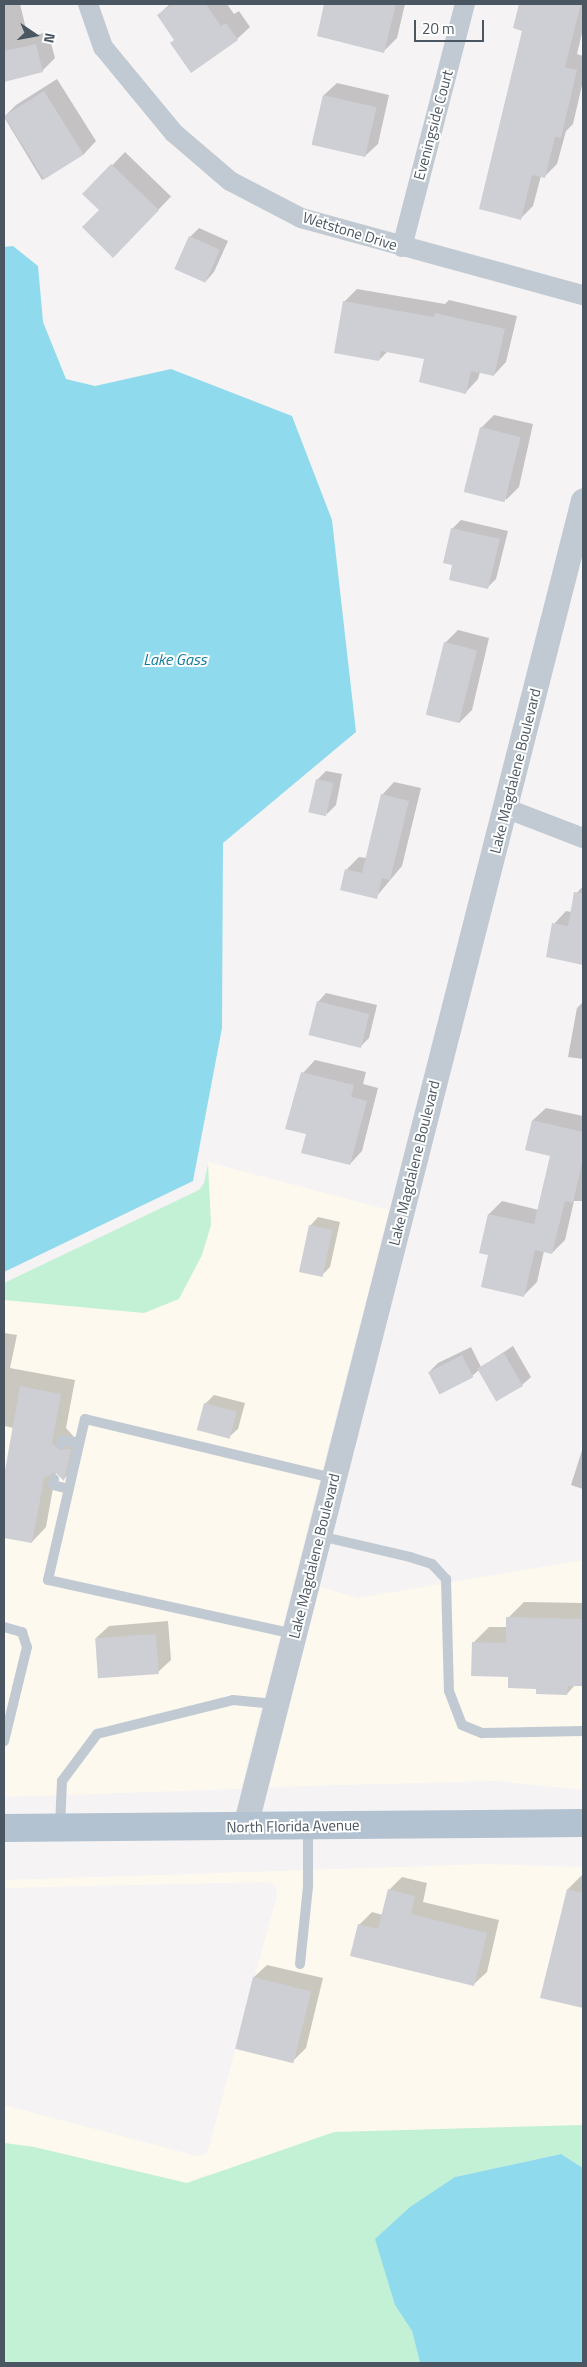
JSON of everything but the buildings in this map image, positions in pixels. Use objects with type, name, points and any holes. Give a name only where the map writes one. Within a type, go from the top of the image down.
[{"type":"main road","name":"North Florida Avenue","points":[[4,1828],[583,1823]]},
{"type":"street","name":"Wetstone Drive","points":[[88,4],[104,47],[174,133],[230,181],[301,218],[583,295]]},
{"type":"street","name":"Eveningside Court","points":[[402,247],[465,4]]},
{"type":"street","name":"Lake Magdalene Boulevard","points":[[245,1826],[583,500]]},
{"type":"street","points":[[505,808],[583,838]]},
{"type":"lane","points":[[294,1634],[48,1580],[85,1419],[334,1478]]},
{"type":"lane","points":[[61,1444],[62,1440],[79,1443]]},
{"type":"lane","points":[[54,1479],[53,1485],[69,1488]]},
{"type":"lane","points":[[320,1536],[410,1556],[432,1564],[446,1579],[448,1691],[462,1725],[482,1734],[583,1731]]},
{"type":"lane","points":[[4,1627],[22,1632],[27,1647],[4,1740]]},
{"type":"lane","points":[[60,1827],[62,1781],[97,1734],[233,1700],[276,1704]]},
{"type":"lane","points":[[300,1964],[308,1886],[308,1826]]},
{"type":"shaded area","points":[[208,1162],[389,1210],[241,1789],[4,1797],[4,1300],[78,1306],[211,1225]]},
{"type":"shaded area","points":[[583,1560],[583,1790],[495,1781],[269,1787],[320,1587],[358,1598]]},
{"type":"shaded area","points":[[486,1864],[583,1867],[583,2125],[490,2129],[206,2175],[187,2183],[34,2147],[4,2143],[4,2105],[197,2156],[207,2154],[277,1895],[275,1886],[269,1882],[4,1888],[4,1880]]},
{"type":"green space","points":[[208,1164],[211,1225],[202,1255],[179,1299],[144,1313],[4,1300],[4,1283],[199,1190],[204,1183]]},
{"type":"green space","points":[[583,2125],[583,2168],[561,2154],[455,2177],[395,2305],[412,2331],[420,2363],[4,2363],[4,2143],[34,2147],[187,2183],[334,2132]]},
{"type":"water","name":"Lake Gass","points":[[13,246],[38,266],[43,322],[66,379],[95,386],[171,369],[292,416],[332,520],[356,732],[223,843],[222,1028],[193,1181],[4,1272],[4,247]]},
{"type":"water","points":[[561,2154],[583,2168],[583,2363],[420,2363],[412,2331],[395,2305],[375,2239],[410,2207],[455,2177]]}]
